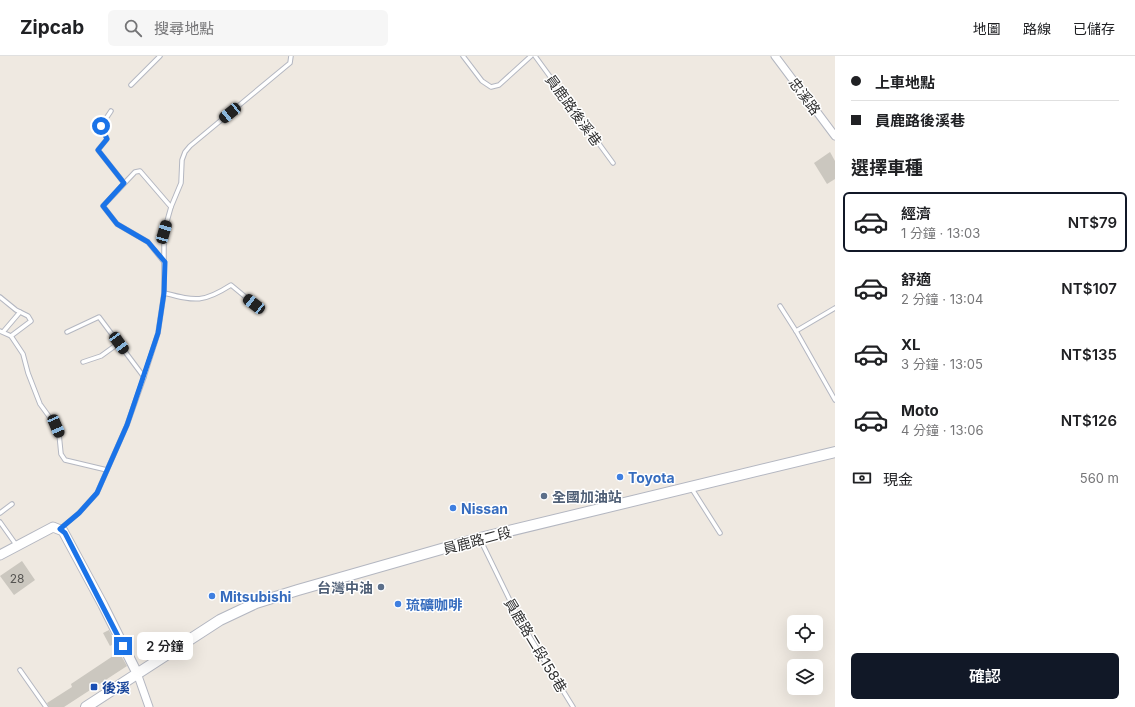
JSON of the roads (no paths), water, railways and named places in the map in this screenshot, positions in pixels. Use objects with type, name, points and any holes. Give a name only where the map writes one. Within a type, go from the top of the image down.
[{"type":"main road","name":"員鹿路二段","points":[[86,707],[220,620],[256,603],[480,538],[835,452]]},
{"type":"street","name":"忠溪路","points":[[775,56],[835,136]]},
{"type":"street","points":[[0,555],[53,527],[60,529],[65,533],[137,674],[149,707]]},
{"type":"lane","points":[[132,85],[160,56]]},
{"type":"lane","points":[[60,529],[79,513],[97,493],[127,425],[144,377],[158,333],[164,293],[164,232],[171,207],[178,194],[181,183],[182,160],[187,149],[290,63],[291,56]]},
{"type":"lane","points":[[463,56],[482,81],[490,87],[499,85],[531,56]]},
{"type":"lane","name":"員鹿路後溪巷","points":[[536,56],[613,163]]},
{"type":"lane","points":[[111,111],[101,126],[107,139],[98,150],[124,183]]},
{"type":"lane","points":[[165,262],[148,242],[117,224],[103,206],[134,172],[140,171],[171,207]]},
{"type":"lane","points":[[164,293],[189,299],[201,299],[215,295],[231,285],[254,304]]},
{"type":"lane","points":[[0,297],[28,316],[31,321],[11,336]]},
{"type":"lane","points":[[780,306],[835,400]]},
{"type":"lane","points":[[796,331],[835,308]]},
{"type":"lane","points":[[20,312],[2,331],[11,336],[23,354],[28,373],[40,404],[56,426],[59,434],[61,454],[65,460],[107,470]]},
{"type":"lane","points":[[67,332],[100,317],[144,377]]},
{"type":"lane","points":[[82,362],[101,356],[119,343]]},
{"type":"lane","points":[[690,486],[720,533]]},
{"type":"lane","points":[[0,513],[12,504]]},
{"type":"lane","points":[[0,522],[18,546]]},
{"type":"lane","name":"員鹿路二段158巷","points":[[480,538],[520,621],[573,707]]},
{"type":"lane","points":[[20,670],[46,707]]},
{"type":"place","name":"Toyota","points":[[620,477]]},
{"type":"place","name":"全國加油站","points":[[544,496]]},
{"type":"place","name":"Nissan","points":[[453,508]]},
{"type":"place","name":"台灣中油","points":[[381,587]]},
{"type":"place","name":"Mitsubishi","points":[[212,596]]},
{"type":"place","name":"琉礦咖啡","points":[[398,604]]},
{"type":"place","name":"後溪","points":[[94,687]]}]
